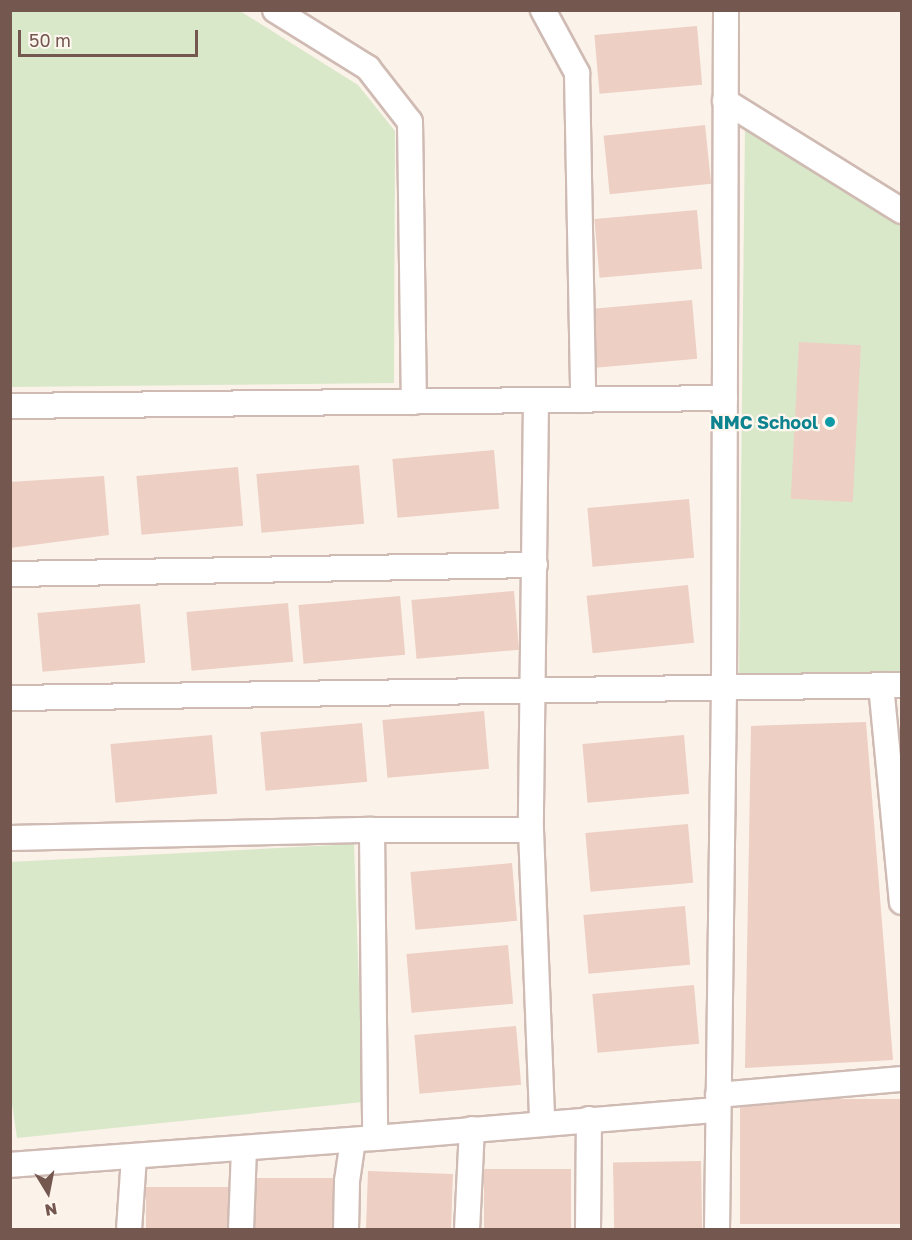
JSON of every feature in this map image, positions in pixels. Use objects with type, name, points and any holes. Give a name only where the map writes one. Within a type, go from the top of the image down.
[{"type":"street","points":[[274,10],[368,68],[410,122],[414,402]]},
{"type":"street","points":[[543,10],[577,73],[583,400]]},
{"type":"street","points":[[717,1230],[724,687],[726,10]]},
{"type":"street","points":[[725,101],[902,211]]},
{"type":"street","points":[[10,406],[725,398]]},
{"type":"street","points":[[536,401],[531,830],[542,1123]]},
{"type":"street","points":[[10,574],[535,565]]},
{"type":"street","points":[[10,698],[891,685],[902,902]]},
{"type":"street","points":[[10,838],[372,830],[531,830]]},
{"type":"street","points":[[346,1230],[347,1181],[364,1139],[372,830]]},
{"type":"street","points":[[10,1166],[589,1119],[902,1079]]},
{"type":"street","points":[[588,1230],[589,1119]]},
{"type":"street","points":[[467,1230],[472,1130]]},
{"type":"street","points":[[241,1230],[244,1148]]},
{"type":"street","points":[[129,1230],[134,1156]]},
{"type":"green space","points":[[10,11],[240,11],[358,85],[395,131],[394,383],[11,387]]},
{"type":"green space","points":[[745,128],[901,226],[902,671],[739,676]]},
{"type":"green space","points":[[354,844],[363,1102],[17,1138],[10,1090],[10,862]]},
{"type":"building","points":[[697,26],[702,85],[600,94],[594,35]]},
{"type":"building","points":[[705,125],[711,184],[610,194],[604,136]]},
{"type":"building","points":[[697,210],[702,269],[600,278],[594,219]]},
{"type":"building","points":[[692,300],[697,359],[596,368],[590,309]]},
{"type":"building","name":"NMC School","points":[[799,342],[861,345],[853,502],[791,499]]},
{"type":"building","points":[[494,450],[499,509],[398,518],[392,459]]},
{"type":"building","points":[[359,465],[364,524],[262,533],[256,474]]},
{"type":"building","points":[[238,467],[243,526],[142,535],[136,476]]},
{"type":"building","points":[[104,476],[109,535],[10,548],[10,482]]},
{"type":"building","points":[[689,499],[694,558],[593,567],[587,508]]},
{"type":"building","points":[[688,585],[694,643],[593,653],[587,596]]},
{"type":"building","points":[[514,591],[519,650],[417,659],[411,600]]},
{"type":"building","points":[[400,596],[405,655],[304,664],[298,605]]},
{"type":"building","points":[[288,603],[293,662],[192,671],[186,612]]},
{"type":"building","points":[[140,604],[145,663],[43,672],[37,613]]},
{"type":"building","points":[[484,711],[489,769],[387,778],[382,720]]},
{"type":"building","points":[[866,722],[893,1060],[745,1068],[751,726]]},
{"type":"building","points":[[362,723],[367,782],[266,791],[260,732]]},
{"type":"building","points":[[212,735],[217,794],[116,803],[110,744]]},
{"type":"building","points":[[684,735],[689,794],[588,803],[582,744]]},
{"type":"building","points":[[688,824],[693,883],[591,892],[585,833]]},
{"type":"building","points":[[512,863],[517,921],[415,930],[410,872]]},
{"type":"building","points":[[685,906],[690,965],[589,974],[583,915]]},
{"type":"building","points":[[508,945],[513,1004],[412,1013],[406,954]]},
{"type":"building","points":[[694,985],[699,1044],[598,1053],[592,994]]},
{"type":"building","points":[[516,1026],[521,1085],[420,1094],[414,1035]]},
{"type":"building","points":[[740,1099],[902,1099],[902,1224],[740,1224]]},
{"type":"building","points":[[701,1161],[702,1230],[614,1230],[613,1163]]},
{"type":"building","points":[[484,1169],[571,1169],[571,1230],[484,1230]]},
{"type":"building","points":[[368,1171],[453,1174],[451,1230],[366,1230]]},
{"type":"building","points":[[253,1178],[335,1178],[335,1230],[253,1230]]},
{"type":"building","points":[[146,1187],[229,1187],[229,1230],[146,1230]]},
{"type":"place","name":"NMC School","points":[[830,422]]}]
